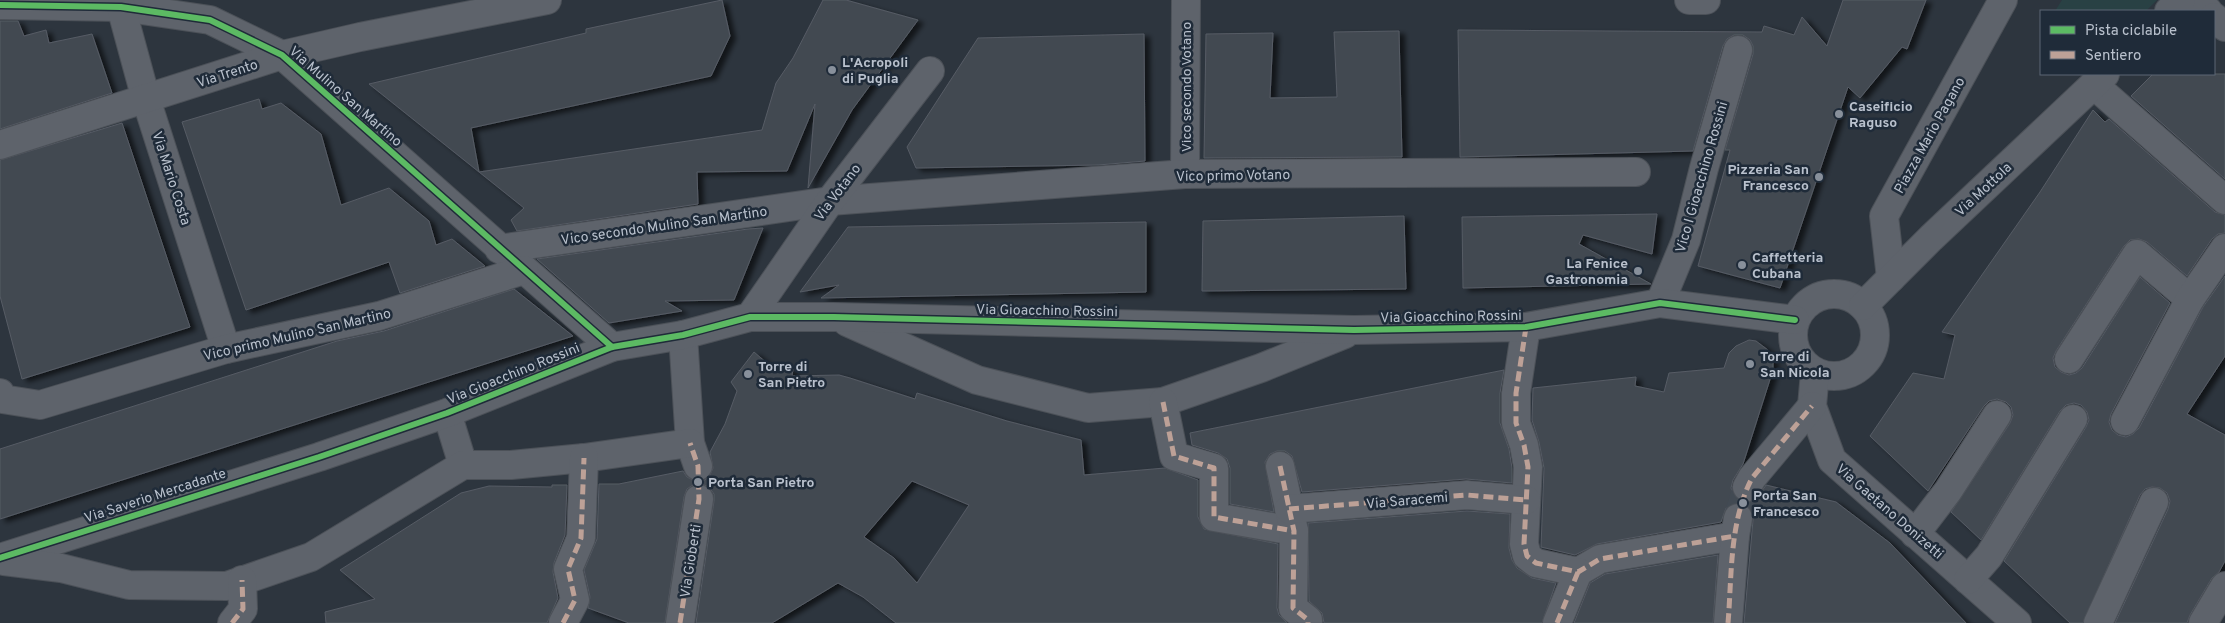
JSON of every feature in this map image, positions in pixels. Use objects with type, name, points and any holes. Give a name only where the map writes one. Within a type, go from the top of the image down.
[{"type":"street","name":"Via Trento","points":[[0,145],[282,55],[360,37],[547,0]]},
{"type":"street","name":"Vico secondo Votano","points":[[1185,174],[1186,0]]},
{"type":"street","points":[[1689,0],[1706,0]]},
{"type":"street","name":"Piazza Mario Pagano","points":[[1891,278],[1884,216],[2003,0]]},
{"type":"street","points":[[2170,10],[2180,0]]},
{"type":"street","points":[[2196,0],[2207,10]]},
{"type":"street","name":"Via Mulino San Martino","points":[[0,5],[121,7],[210,20],[282,55],[612,347]]},
{"type":"street","name":"Via Mario Costa","points":[[121,7],[146,99],[226,348]]},
{"type":"street","points":[[2215,17],[2225,27]]},
{"type":"street","name":"Vico I Gioacchino Rossini","points":[[1660,303],[1686,240],[1704,168],[1738,50]]},
{"type":"street","name":"Via Votano","points":[[750,317],[830,201],[930,71]]},
{"type":"street","points":[[2099,79],[2225,200]]},
{"type":"street","name":"Via Mottola","points":[[1863,306],[2099,79]]},
{"type":"street","name":"Vico primo Votano","points":[[830,201],[1185,174],[1636,172]]},
{"type":"street","name":"Vico secondo Mulino San Martino","points":[[499,249],[830,201]]},
{"type":"street","points":[[2125,421],[2190,299],[2225,248]]},
{"type":"street","points":[[2069,358],[2137,254],[2190,299]]},
{"type":"street","name":"Vico primo Mulino San Martino","points":[[1,397],[40,405],[226,348],[379,316],[524,270]]},
{"type":"street","points":[[1829,294],[1844,294],[1854,298],[1863,306],[1874,322],[1875,337],[1869,358],[1853,372],[1840,376],[1826,376],[1815,372],[1801,360],[1793,344],[1792,332],[1795,320],[1809,302],[1829,294]]},
{"type":"street","name":"Via Gioacchino Rossini","points":[[318,457],[448,413],[612,347],[683,335],[750,317],[834,317],[1354,330],[1526,327],[1660,303],[1795,320]]},
{"type":"street","name":"Via Gioacchino Rossini","points":[[834,317],[977,380],[1088,408],[1163,402],[1261,368],[1354,330]]},
{"type":"street","points":[[1526,327],[1516,393],[1516,424],[1524,444],[1528,467],[1524,544],[1526,556],[1536,563],[1578,572]]},
{"type":"street","points":[[0,559],[61,568],[130,585],[227,586],[311,557],[463,465],[511,465],[584,458],[694,454],[683,335]]},
{"type":"street","name":"Via Gaetano Donizetti","points":[[1815,372],[1812,406],[1832,460],[2017,623]]},
{"type":"street","name":"Via Saracemi","points":[[1163,402],[1174,456],[1214,468],[1214,517],[1291,520],[1467,495],[1526,500]]},
{"type":"street","points":[[1747,487],[1752,478],[1812,406]]},
{"type":"street","name":"Via Gioacchino Rossini","points":[[448,413],[463,465]]},
{"type":"street","points":[[1915,534],[1948,491],[1997,415]]},
{"type":"street","points":[[1968,580],[1989,556],[2073,419]]},
{"type":"street","name":"Via Saverio Mercadante","points":[[0,559],[318,457]]},
{"type":"street","points":[[563,623],[575,600],[568,569],[581,538],[584,458]]},
{"type":"street","points":[[1280,466],[1291,520],[1292,608],[1308,620],[1308,623]]},
{"type":"street","name":"Via Gioberti","points":[[680,623],[699,499]]},
{"type":"street","points":[[2098,623],[2154,502]]},
{"type":"street","points":[[1557,623],[1578,572],[1600,559],[1737,526],[1728,623]]},
{"type":"street","points":[[232,623],[243,609],[242,580]]},
{"type":"green space","points":[[2062,0],[2157,0],[2147,10],[2056,10]]},
{"type":"building","points":[[722,0],[730,36],[711,76],[471,128],[479,172],[369,84],[586,33],[586,29]]},
{"type":"building","points":[[823,0],[846,0],[918,20],[852,110],[808,188],[815,104],[787,171],[697,172],[698,204],[517,231],[511,220],[524,208],[479,172],[762,130],[776,83],[793,58]]},
{"type":"building","points":[[1843,0],[1926,0],[1907,49],[1902,47],[1860,98],[1848,87],[1780,288],[1698,266],[1730,150],[1725,150],[1753,54],[1753,46],[1750,40],[1743,35],[1734,35],[1727,39],[1723,46],[1693,151],[1460,157],[1458,30],[1762,32],[1764,26],[1794,35],[1802,17],[1827,46]]},
{"type":"building","points":[[0,21],[18,21],[24,36],[46,30],[49,43],[92,34],[112,93],[0,129]]},
{"type":"building","points":[[1399,31],[1402,157],[1204,158],[1206,34],[1273,33],[1270,98],[1337,97],[1334,32]]},
{"type":"building","points":[[1144,34],[1145,161],[1098,165],[916,168],[907,147],[978,38]]},
{"type":"building","points":[[2225,74],[2225,179],[2131,96],[2152,75]]},
{"type":"building","points":[[259,99],[262,109],[281,103],[321,134],[341,205],[389,188],[429,221],[436,245],[452,239],[485,266],[400,293],[389,262],[246,310],[182,122]]},
{"type":"building","points":[[2093,110],[2105,122],[2109,119],[2215,212],[2225,215],[2225,233],[2218,234],[2212,239],[2187,276],[2147,242],[2139,239],[2130,240],[2124,246],[2053,358],[2055,367],[2069,375],[2076,373],[2082,368],[2140,277],[2170,303],[2111,414],[2109,422],[2112,430],[2118,435],[2126,437],[2133,434],[2139,428],[2203,307],[2225,276],[2225,356],[2187,414],[2225,435],[2225,561],[2219,572],[2212,578],[2187,623],[2115,623],[2168,509],[2170,501],[2167,493],[2160,488],[2152,487],[2145,489],[2140,495],[2083,623],[2070,623],[2004,561],[2086,427],[2089,420],[2087,412],[2081,405],[2074,403],[2066,405],[2060,411],[1981,540],[1951,512],[2010,423],[2013,415],[2011,407],[2006,402],[1997,399],[1989,401],[1984,406],[1928,491],[1870,436],[1913,373],[1944,379],[1955,335],[1942,332],[2040,192]]},
{"type":"building","points":[[122,123],[190,327],[22,379],[0,296],[0,160]]},
{"type":"building","points":[[1657,214],[1652,254],[1583,235],[1579,244],[1651,284],[1463,288],[1462,217]]},
{"type":"building","points":[[1404,216],[1406,289],[1202,291],[1203,221]]},
{"type":"building","points":[[1146,222],[1146,292],[821,298],[839,285],[800,292],[848,227]]},
{"type":"building","points":[[763,228],[734,300],[665,301],[682,311],[609,323],[537,259],[748,229]]},
{"type":"building","points":[[514,289],[573,336],[0,519],[0,449],[337,341],[384,331]]},
{"type":"building","points":[[1749,340],[1756,341],[1768,350],[1773,362],[1773,370],[1743,464],[1733,480],[1731,488],[1734,495],[1740,501],[1748,503],[1755,501],[1766,485],[1836,502],[1890,543],[1966,623],[1744,623],[1753,520],[1752,512],[1748,506],[1741,503],[1733,503],[1726,508],[1721,522],[1597,544],[1575,555],[1541,547],[1544,468],[1532,420],[1533,388],[1636,377],[1635,386],[1664,392],[1669,373],[1724,368],[1729,353],[1736,346]]},
{"type":"building","points":[[754,352],[775,370],[793,369],[792,376],[839,375],[915,399],[917,393],[1007,421],[1081,440],[1084,475],[1165,468],[1198,480],[1198,517],[1204,529],[1278,544],[1277,608],[1279,615],[1287,623],[896,623],[863,597],[838,583],[772,623],[696,623],[714,501],[714,494],[709,487],[701,484],[693,485],[687,489],[684,497],[665,623],[629,623],[588,608],[590,597],[584,570],[597,539],[599,484],[619,484],[683,471],[687,477],[695,481],[703,481],[709,477],[713,468],[710,452],[725,424],[737,391],[731,382]],"holes":[[[912,481],[969,505],[917,583],[894,558],[864,537]]]},
{"type":"building","points":[[1504,370],[1500,393],[1500,423],[1509,449],[1512,483],[1466,479],[1302,492],[1292,456],[1285,451],[1277,451],[1270,454],[1265,462],[1274,512],[1230,504],[1230,468],[1227,459],[1218,453],[1192,445],[1190,433]]},
{"type":"building","points":[[552,485],[567,485],[565,535],[554,563],[553,572],[558,598],[547,623],[326,623],[325,612],[375,599],[340,570],[461,493],[489,486],[552,487]]},
{"type":"building","points":[[1467,511],[1510,514],[1509,548],[1512,560],[1517,568],[1532,578],[1556,583],[1542,623],[1324,623],[1322,613],[1309,601],[1308,523]]},
{"type":"building","points":[[1718,555],[1713,623],[1574,623],[1590,583],[1605,574]]},
{"type":"tunnel","points":[[1738,517],[1747,487]]},
{"type":"marked path","points":[[1526,327],[1516,393],[1516,423],[1524,445],[1528,467],[1524,544],[1527,556],[1536,563],[1578,572],[1600,559],[1735,536]]},
{"type":"marked path","points":[[1163,402],[1174,456],[1214,468],[1214,517],[1294,531]]},
{"type":"marked path","points":[[1728,623],[1735,531],[1745,495],[1752,478],[1812,406]]},
{"type":"marked path","points":[[680,623],[699,499],[698,466],[690,443]]},
{"type":"marked path","points":[[563,623],[575,600],[568,569],[581,538],[584,458]]},
{"type":"marked path","points":[[1280,466],[1294,531],[1293,608],[1308,620],[1308,623]]},
{"type":"marked path","points":[[1289,509],[1467,495],[1526,500]]},
{"type":"marked path","points":[[1557,623],[1578,572]]},
{"type":"marked path","points":[[232,623],[243,609],[242,580]]},
{"type":"cycle path","points":[[0,5],[121,7],[210,20],[282,55],[612,347]]},
{"type":"cycle path","points":[[0,558],[319,457],[447,413],[612,347],[683,335],[750,317],[834,317],[1354,330],[1526,327],[1660,303],[1795,320]]},
{"type":"place","name":"L'Acropoli di Puglia","points":[[832,70]]},
{"type":"place","name":"Caseificio Raguso","points":[[1839,114]]},
{"type":"place","name":"Pizzeria San Francesco","points":[[1819,177]]},
{"type":"place","name":"Caffetteria Cubana","points":[[1742,265]]},
{"type":"place","name":"La Fenice Gastronomia","points":[[1638,271]]},
{"type":"place","name":"Torre di San Nicola","points":[[1750,364]]},
{"type":"place","name":"Torre di San Pietro","points":[[748,374]]},
{"type":"place","name":"Porta San Pietro","points":[[698,482]]},
{"type":"place","name":"Porta San Francesco","points":[[1743,503]]}]
